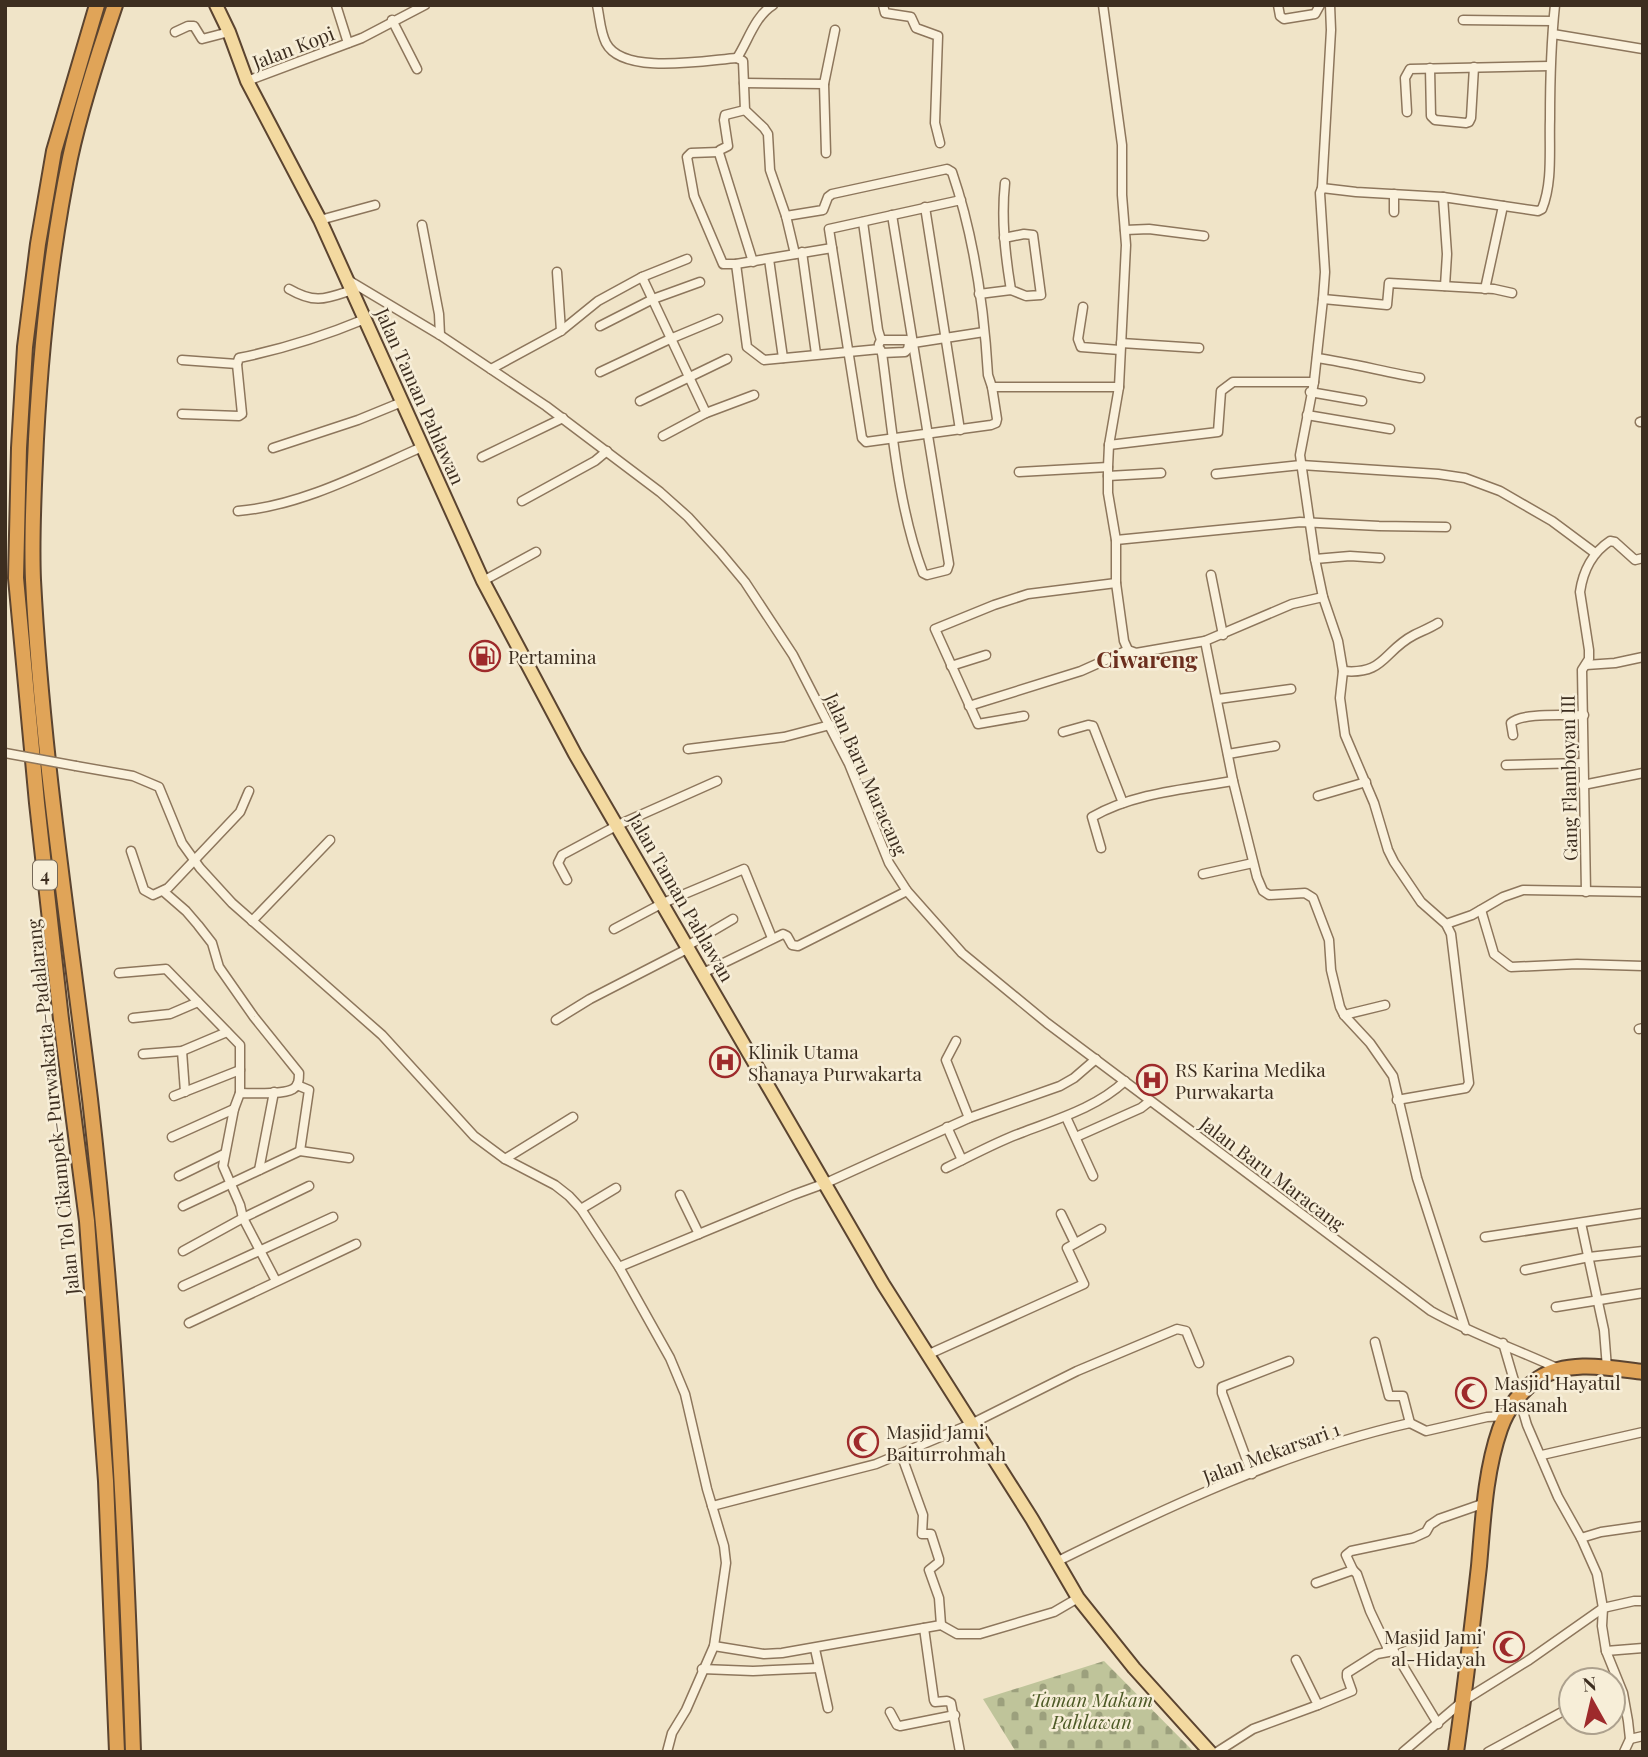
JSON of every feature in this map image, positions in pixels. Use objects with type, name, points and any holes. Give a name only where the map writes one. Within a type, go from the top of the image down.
[{"type":"highway","name":"Jalan Tol Cikampek–Purwakarta–Padalarang","points":[[97,5],[54,151],[37,244],[25,347],[19,435],[16,579],[57,978],[87,1220],[106,1481],[117,1752]]},
{"type":"highway","name":"Jalan Tol Cikampek–Purwakarta–Padalarang","points":[[115,5],[71,154],[54,246],[37,418],[33,567],[55,815],[90,1098],[102,1220],[123,1499],[133,1752]]},
{"type":"highway","points":[[1456,1752],[1485,1503],[1494,1452],[1506,1416],[1519,1396],[1541,1377],[1559,1369],[1606,1368],[1643,1372]]},
{"type":"main road","name":"Jalan Taman Pahlawan","points":[[216,5],[247,81],[320,220],[483,581],[575,754],[927,1355],[1032,1519],[1078,1598],[1133,1668],[1210,1752]]},
{"type":"street","points":[[336,5],[348,43]]},
{"type":"street","name":"Jalan Kopi","points":[[247,81],[348,43],[425,5]]},
{"type":"street","points":[[597,5],[607,45],[626,59],[649,64],[737,58],[743,61],[745,110],[768,134],[771,177],[798,253],[816,354]]},
{"type":"street","points":[[737,58],[754,27],[773,5]]},
{"type":"street","points":[[883,5],[885,13],[911,17],[916,28],[938,36],[935,123],[940,143]]},
{"type":"street","points":[[1103,5],[1122,145],[1126,245],[1119,387],[1109,445],[1108,472],[1110,512],[1116,540],[1116,583],[1124,641],[1128,650]]},
{"type":"street","points":[[1278,5],[1280,16],[1284,19],[1315,14],[1319,12],[1320,5]]},
{"type":"street","points":[[1330,5],[1331,30],[1320,193],[1325,272],[1317,358],[1300,455],[1301,465],[1315,558],[1323,597],[1338,641],[1343,671],[1340,698],[1345,734],[1366,782],[1394,862],[1420,902],[1446,923],[1453,942],[1469,1083],[1466,1088],[1397,1100]]},
{"type":"street","points":[[1322,188],[1443,197],[1538,211],[1542,208],[1549,168],[1550,66],[1555,5]]},
{"type":"street","points":[[392,20],[417,69]]},
{"type":"street","points":[[1463,20],[1553,21]]},
{"type":"street","points":[[175,32],[188,26],[194,26],[202,38],[229,32]]},
{"type":"street","points":[[826,153],[824,83],[835,30]]},
{"type":"street","points":[[1553,34],[1643,49]]},
{"type":"street","points":[[1407,112],[1407,71],[1414,68],[1550,66]]},
{"type":"street","points":[[1430,68],[1431,116],[1435,120],[1466,123],[1471,118],[1474,67]]},
{"type":"street","points":[[744,83],[824,83]]},
{"type":"street","points":[[745,110],[725,115],[728,146],[719,152],[688,155],[692,188],[720,261],[726,265],[736,264],[832,248]]},
{"type":"street","points":[[719,152],[753,262]]},
{"type":"street","points":[[786,216],[822,211],[832,194],[947,169],[952,172],[961,200],[979,294],[996,423],[866,442],[862,438],[830,228],[961,200]]},
{"type":"street","points":[[1005,183],[1004,238],[1011,290]]},
{"type":"street","points":[[1394,194],[1394,212]]},
{"type":"street","points":[[1443,197],[1447,254],[1445,286]]},
{"type":"street","points":[[320,220],[375,205]]},
{"type":"street","points":[[1485,289],[1503,206]]},
{"type":"street","points":[[925,207],[960,430]]},
{"type":"street","points":[[863,222],[894,439],[912,538],[923,573],[927,575],[947,570],[949,567],[892,215]]},
{"type":"street","points":[[422,225],[439,314],[440,335]]},
{"type":"street","points":[[1125,230],[1149,229],[1204,236]]},
{"type":"street","points":[[979,294],[1011,290],[1027,296],[1042,293],[1033,235],[1004,238]]},
{"type":"street","points":[[491,369],[561,331],[598,301],[642,277],[687,259]]},
{"type":"street","points":[[769,259],[783,358]]},
{"type":"street","points":[[736,264],[747,347],[764,360],[881,348],[907,351],[911,344]]},
{"type":"street","points":[[557,272],[561,331]]},
{"type":"street","points":[[642,277],[706,413]]},
{"type":"street","points":[[600,326],[653,299],[700,282]]},
{"type":"street","points":[[1323,299],[1387,305],[1389,284],[1512,293]]},
{"type":"street","points":[[289,289],[313,300],[327,299],[350,285]]},
{"type":"street","name":"Jalan Baru Maracang","points":[[350,285],[376,297],[440,335],[521,387],[607,451],[688,517],[738,572],[793,655],[849,764],[889,863],[907,891],[979,969],[1431,1311],[1466,1330],[1503,1343],[1559,1369]]},
{"type":"street","points":[[182,414],[242,414],[237,363],[239,358],[287,348],[363,314],[376,297]]},
{"type":"street","points":[[1083,307],[1078,339],[1081,346],[1199,348]]},
{"type":"street","points":[[600,372],[718,319]]},
{"type":"street","points":[[911,344],[984,332]]},
{"type":"street","points":[[881,348],[901,338],[911,344]]},
{"type":"street","points":[[1317,358],[1349,362],[1370,370],[1420,378]]},
{"type":"street","points":[[640,401],[727,359]]},
{"type":"street","points":[[182,360],[237,363]]},
{"type":"street","points":[[1109,445],[1219,432],[1221,391],[1233,382],[1314,382]]},
{"type":"street","points":[[992,387],[1119,387]]},
{"type":"street","points":[[1310,392],[1362,401]]},
{"type":"street","points":[[663,436],[706,413],[754,395]]},
{"type":"street","points":[[273,449],[402,402]]},
{"type":"street","points":[[1307,415],[1390,429]]},
{"type":"street","points":[[482,457],[563,418]]},
{"type":"street","points":[[238,512],[267,508],[302,497],[422,447]]},
{"type":"street","points":[[522,501],[595,461],[607,451]]},
{"type":"street","points":[[1216,474],[1301,465],[1438,474],[1472,480],[1500,491],[1552,521],[1595,553],[1610,541],[1615,542],[1635,560],[1643,558]]},
{"type":"street","points":[[1019,472],[1161,473]]},
{"type":"street","points":[[1116,540],[1275,523],[1446,527]]},
{"type":"street","points":[[483,581],[536,552]]},
{"type":"street","name":"Gang Flamboyan III","points":[[1586,892],[1582,670],[1586,665],[1589,650],[1580,592],[1595,553]]},
{"type":"street","points":[[1315,558],[1380,558]]},
{"type":"street","points":[[1211,575],[1223,635]]},
{"type":"street","points":[[1024,716],[980,725],[935,630],[941,625],[1028,594],[1116,583]]},
{"type":"street","points":[[970,706],[1081,671],[1128,650],[1136,653],[1205,642],[1292,604],[1323,597]]},
{"type":"street","points":[[1343,671],[1360,673],[1378,666],[1414,635],[1438,623]]},
{"type":"street","points":[[1205,642],[1233,781],[1252,863],[1260,885],[1269,895],[1305,892],[1313,898],[1329,940],[1335,993],[1344,1015],[1370,1042],[1393,1076],[1417,1178],[1466,1330]]},
{"type":"street","points":[[951,666],[986,655]]},
{"type":"street","points":[[1586,665],[1643,657]]},
{"type":"street","points":[[1218,699],[1291,689]]},
{"type":"street","points":[[1513,736],[1511,723],[1514,719],[1584,715]]},
{"type":"street","points":[[688,749],[784,737],[830,725]]},
{"type":"street","points":[[1063,732],[1093,726],[1123,803]]},
{"type":"street","points":[[1228,754],[1275,746]]},
{"type":"street","points":[[5,753],[133,776],[159,787],[174,828],[211,881],[252,921],[382,1035],[466,1129],[505,1159],[555,1185],[581,1209],[677,1371],[724,1546],[726,1563],[713,1646],[686,1710],[672,1733],[667,1752]]},
{"type":"street","points":[[1506,765],[1583,763]]},
{"type":"street","points":[[1583,785],[1643,773]]},
{"type":"street","points":[[567,880],[558,863],[562,855],[618,825],[717,781]]},
{"type":"street","points":[[1101,848],[1092,817],[1123,803],[1233,781]]},
{"type":"street","points":[[1318,796],[1366,782]]},
{"type":"street","points":[[131,851],[144,890],[153,895],[163,891],[240,812],[249,791]]},
{"type":"street","points":[[252,921],[330,839]]},
{"type":"street","points":[[1203,874],[1252,863]]},
{"type":"street","points":[[614,929],[663,903],[744,869],[772,938]]},
{"type":"street","points":[[1446,923],[1472,915],[1503,897],[1523,890],[1643,892]]},
{"type":"street","points":[[163,891],[187,911],[212,943],[219,967],[264,1030],[298,1069],[300,1076],[292,1090],[240,1093]]},
{"type":"street","points":[[703,973],[772,938],[786,934],[792,945],[798,946],[907,891]]},
{"type":"street","points":[[1481,909],[1494,954],[1511,967],[1577,964],[1643,966]]},
{"type":"street","points":[[556,1020],[733,919]]},
{"type":"street","points":[[119,973],[166,970],[240,1045],[240,1093],[234,1109],[223,1166],[243,1218],[276,1281]]},
{"type":"street","points":[[133,1018],[170,1014],[198,1002]]},
{"type":"street","points":[[1344,1015],[1385,1005]]},
{"type":"street","points":[[143,1054],[182,1051],[227,1032]]},
{"type":"street","points":[[956,1041],[946,1060],[969,1118]]},
{"type":"street","points":[[182,1051],[186,1092]]},
{"type":"street","points":[[618,1268],[826,1183],[947,1127],[1060,1086],[1096,1059]]},
{"type":"street","points":[[174,1096],[240,1070]]},
{"type":"street","points":[[946,1168],[1021,1133],[1066,1117],[1108,1095],[1125,1082]]},
{"type":"street","points":[[297,1085],[309,1090],[300,1151]]},
{"type":"street","points":[[259,1170],[274,1092]]},
{"type":"street","points":[[1076,1137],[1141,1108],[1150,1101]]},
{"type":"street","points":[[172,1137],[234,1109]]},
{"type":"street","points":[[505,1159],[573,1117]]},
{"type":"street","points":[[1066,1117],[1093,1177]]},
{"type":"street","points":[[947,1127],[962,1160]]},
{"type":"street","points":[[183,1206],[300,1151],[349,1158]]},
{"type":"street","points":[[179,1176],[224,1154]]},
{"type":"street","points":[[183,1251],[309,1186]]},
{"type":"street","points":[[581,1209],[616,1188]]},
{"type":"street","points":[[680,1195],[699,1234]]},
{"type":"street","points":[[1061,1213],[1075,1243]]},
{"type":"street","points":[[1485,1237],[1643,1213]]},
{"type":"street","points":[[183,1286],[333,1216]]},
{"type":"street","points":[[1581,1223],[1604,1330],[1606,1368]]},
{"type":"street","points":[[927,1355],[1084,1284],[1067,1250],[1101,1229]]},
{"type":"street","points":[[188,1323],[356,1244]]},
{"type":"street","points":[[1525,1270],[1589,1257],[1643,1251]]},
{"type":"street","points":[[1556,1307],[1643,1293]]},
{"type":"street","points":[[712,1506],[850,1472],[901,1454],[971,1424],[1077,1371],[1180,1328],[1186,1331],[1199,1363]]},
{"type":"street","points":[[1375,1342],[1389,1396],[1403,1396],[1410,1423]]},
{"type":"street","points":[[1503,1343],[1527,1425],[1558,1497],[1597,1574],[1603,1608],[1602,1626],[1610,1666]]},
{"type":"street","points":[[1252,1474],[1222,1387],[1289,1361]]},
{"type":"street","name":"Jalan Mekarsari 1","points":[[1056,1562],[1154,1513],[1341,1442],[1410,1423],[1426,1431],[1487,1417],[1506,1416]]},
{"type":"street","points":[[1542,1455],[1643,1432]]},
{"type":"street","points":[[901,1454],[923,1515],[922,1534],[931,1534],[939,1559],[929,1570],[939,1598],[941,1625]]},
{"type":"street","points":[[1438,1724],[1397,1653],[1388,1650],[1347,1553],[1413,1538],[1426,1532],[1430,1525],[1439,1519],[1485,1503]]},
{"type":"street","points":[[1581,1538],[1643,1526]]},
{"type":"street","points":[[1316,1583],[1353,1570]]},
{"type":"street","points":[[713,1646],[764,1654],[815,1649],[941,1625],[957,1634],[980,1634],[1054,1612],[1078,1598]]},
{"type":"street","points":[[1403,1752],[1463,1701],[1529,1660],[1603,1608],[1643,1601]]},
{"type":"street","points":[[924,1628],[934,1700],[950,1701],[955,1715],[960,1752]]},
{"type":"street","points":[[1217,1752],[1253,1729],[1351,1692],[1347,1673],[1377,1654],[1414,1637]]},
{"type":"street","points":[[1606,1651],[1643,1648]]},
{"type":"street","points":[[815,1649],[828,1708]]},
{"type":"street","points":[[1296,1660],[1318,1705]]},
{"type":"street","points":[[702,1669],[753,1671],[818,1668]]},
{"type":"street","points":[[890,1712],[900,1726],[955,1715]]},
{"type":"street","points":[[1488,1752],[1557,1715]]},
{"type":"street","points":[[1624,1752],[1630,1739],[1627,1728]]},
{"type":"street","points":[[1630,1739],[1643,1736]]},
{"type":"green space","name":"Taman Makam Pahlawan","points":[[1104,1661],[1194,1752],[1016,1752],[983,1699]]},
{"type":"place","name":"Pertamina","points":[[485,656]]},
{"type":"place","name":"Klinik Utama Shanaya Purwakarta","points":[[725,1062]]},
{"type":"place","name":"RS Karina Medika Purwakarta","points":[[1152,1080]]},
{"type":"place","name":"Masjid Hayatul Hasanah","points":[[1471,1393]]},
{"type":"place","name":"Masjid Jami' Baiturrohmah","points":[[863,1442]]},
{"type":"place","name":"Masjid Jami' al-Hidayah","points":[[1509,1647]]},
{"type":"district","name":"Ciwareng","points":[[1147,658]]}]
